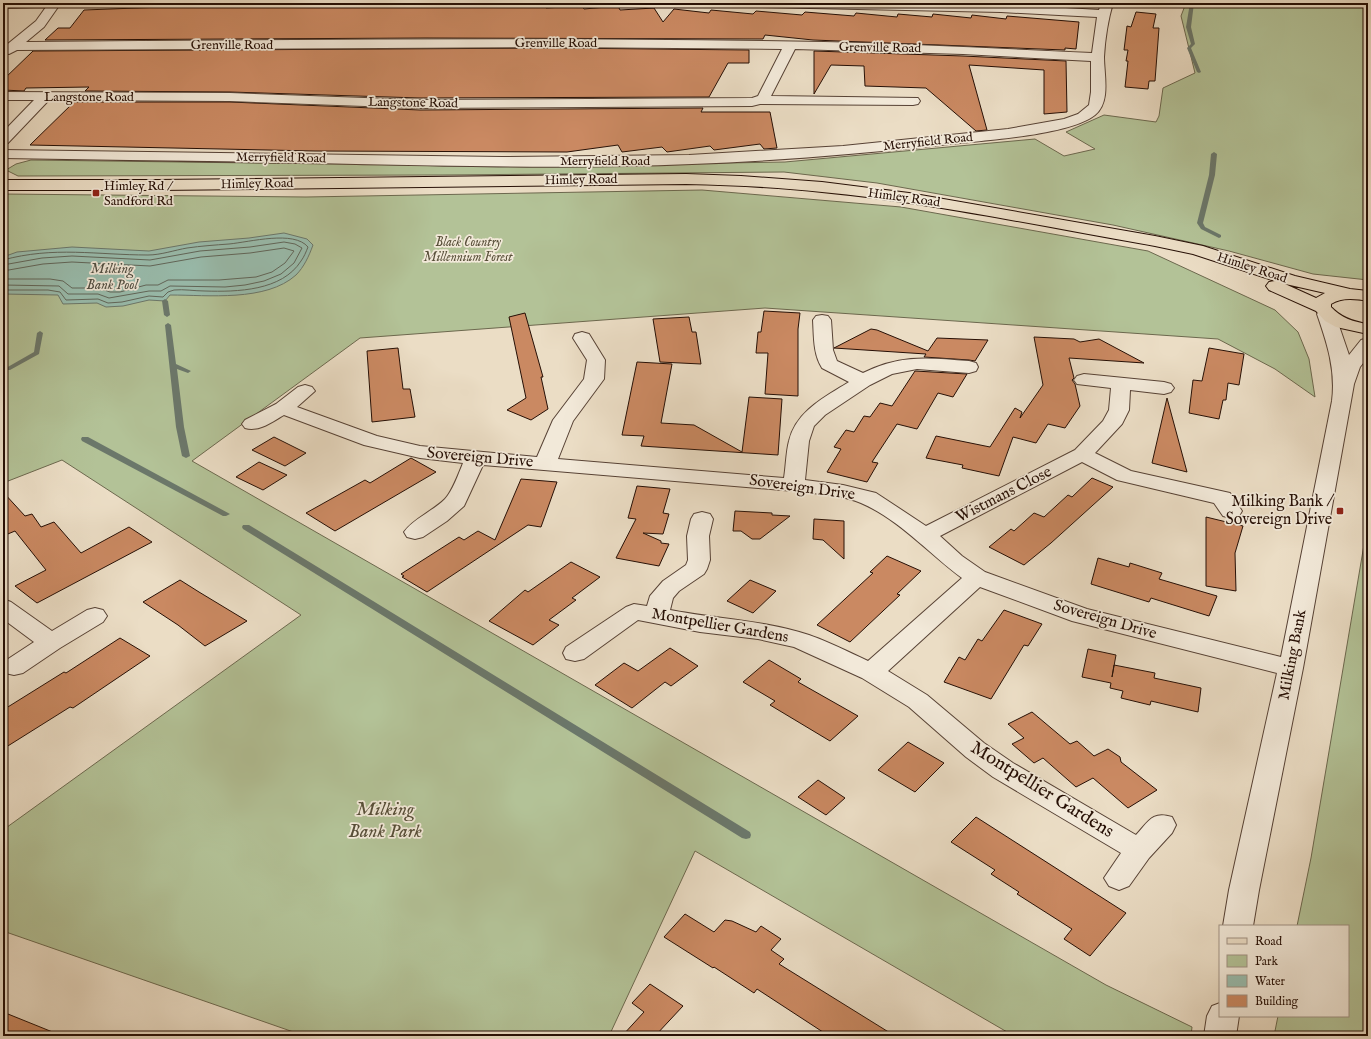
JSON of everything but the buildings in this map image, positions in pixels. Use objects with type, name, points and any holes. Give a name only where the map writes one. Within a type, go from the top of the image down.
[{"type":"main road","name":"Himley Road","points":[[3,185],[150,185],[686,179],[741,181],[822,187],[909,198],[1155,241],[1197,250],[1290,280],[1362,295]]},
{"type":"main road","name":"Himley Road","points":[[1155,241],[1244,272],[1324,311],[1345,324],[1368,329]]},
{"type":"main road","points":[[1324,311],[1323,300],[1330,296],[1362,295]]},
{"type":"street","points":[[3,4],[66,3]]},
{"type":"street","points":[[758,3],[1001,8],[1105,8]]},
{"type":"street","points":[[3,54],[12,41],[26,35],[40,24],[55,4]]},
{"type":"street","name":"Merryfield Road","points":[[3,154],[460,161],[652,161],[750,157],[883,147],[1010,133],[1052,126],[1081,117],[1093,110],[1097,99],[1098,57],[1105,8]]},
{"type":"street","name":"Grenville Road","points":[[12,41],[790,46],[1003,52],[1098,57]]},
{"type":"street","points":[[757,100],[763,99],[790,46]]},
{"type":"street","name":"Langstone Road","points":[[3,96],[230,97],[420,104],[744,102],[757,100],[913,101]]},
{"type":"street","points":[[3,140],[45,97]]},
{"type":"street","name":"Milking Bank","points":[[1324,311],[1340,355],[1344,384]]},
{"type":"street","points":[[822,320],[824,350],[829,364],[863,381]]},
{"type":"street","points":[[545,464],[564,420],[594,378],[596,360],[582,338]]},
{"type":"street","name":"Milking Bank","points":[[1238,925],[1244,890],[1291,668],[1344,384],[1351,366],[1368,344]]},
{"type":"street","points":[[794,485],[799,441],[805,424],[818,411],[863,381],[886,369],[917,363],[969,367]]},
{"type":"street","points":[[1084,380],[1164,388]]},
{"type":"street","name":"Wistmans Close","points":[[925,535],[1082,454],[1112,424],[1119,410],[1121,384]]},
{"type":"street","points":[[252,424],[283,408],[304,391]]},
{"type":"street","name":"Sovereign Drive","points":[[283,408],[370,442],[420,452],[794,485],[843,491],[868,498],[895,514],[925,535],[954,561],[977,576],[1080,615],[1291,668]]},
{"type":"street","points":[[1082,454],[1124,476],[1222,498],[1231,511]]},
{"type":"street","points":[[415,532],[439,516],[456,500],[476,458]]},
{"type":"street","points":[[656,615],[662,596],[671,586],[696,569],[699,560],[698,536],[702,519]]},
{"type":"street","points":[[871,672],[977,576]]},
{"type":"street","points":[[3,607],[51,642]]},
{"type":"street","name":"Montpellier Gardens","points":[[575,653],[634,612],[700,624],[758,631],[801,641],[871,672],[918,701],[975,750],[1003,770],[1139,850]]},
{"type":"street","points":[[14,667],[51,642],[95,616]]},
{"type":"street","points":[[1119,878],[1139,850],[1162,825]]},
{"type":"street","points":[[1220,1036],[1223,1017]]},
{"type":"green space","points":[[1186,3],[1368,3],[1368,20],[1364,23],[1368,25],[1368,280],[1313,274],[1229,251],[1113,225],[877,183],[784,172],[443,175],[18,176],[6,170],[16,164],[31,160],[254,163],[667,164],[785,162],[1035,139],[1064,156],[1095,149],[1066,132],[1104,115],[1156,122],[1159,116],[1163,88],[1195,73],[1181,16]]},
{"type":"green space","name":"Milking Bank Park","points":[[702,190],[901,207],[1148,251],[1275,310],[1298,332],[1309,359],[1315,397],[1275,369],[1218,339],[765,308],[360,338],[192,461],[1106,985],[1192,1027],[1191,1036],[1014,1036],[695,851],[609,1036],[305,1036],[3,931],[3,830],[301,615],[62,460],[3,483],[3,194],[306,197]]},
{"type":"green space","points":[[1368,521],[1368,1036],[1274,1036],[1278,1017],[1349,1017],[1349,925],[1297,925],[1311,858]]},
{"type":"water","name":"Milking Bank Pool","points":[[284,233],[307,239],[313,245],[306,261],[296,275],[284,284],[269,290],[219,296],[170,295],[165,301],[149,300],[123,306],[106,307],[97,303],[63,304],[58,295],[3,294],[3,257],[17,252],[72,247],[149,251],[199,242],[249,238]]},
{"type":"waterway","points":[[1192,3],[1189,19],[1189,32],[1193,44],[1189,48],[1199,72]]},
{"type":"waterway","points":[[1214,154],[1212,175],[1200,223],[1203,228],[1219,236]]},
{"type":"waterway","points":[[165,301],[167,315]]},
{"type":"waterway","points":[[168,325],[180,427],[186,456]]},
{"type":"waterway","points":[[8,369],[37,353],[40,333]]},
{"type":"waterway","points":[[173,365],[188,371]]},
{"type":"waterway","points":[[85,439],[226,514]]},
{"type":"waterway","points":[[246,527],[746,835]]},
{"type":"place","name":"Himley Rd / Sandford Rd","points":[[96,193]]},
{"type":"place","name":"Milking Bank / Sovereign Drive","points":[[1340,511]]},
{"type":"park label","name":"Black Country Millennium Forest","points":[[468,250]]}]
